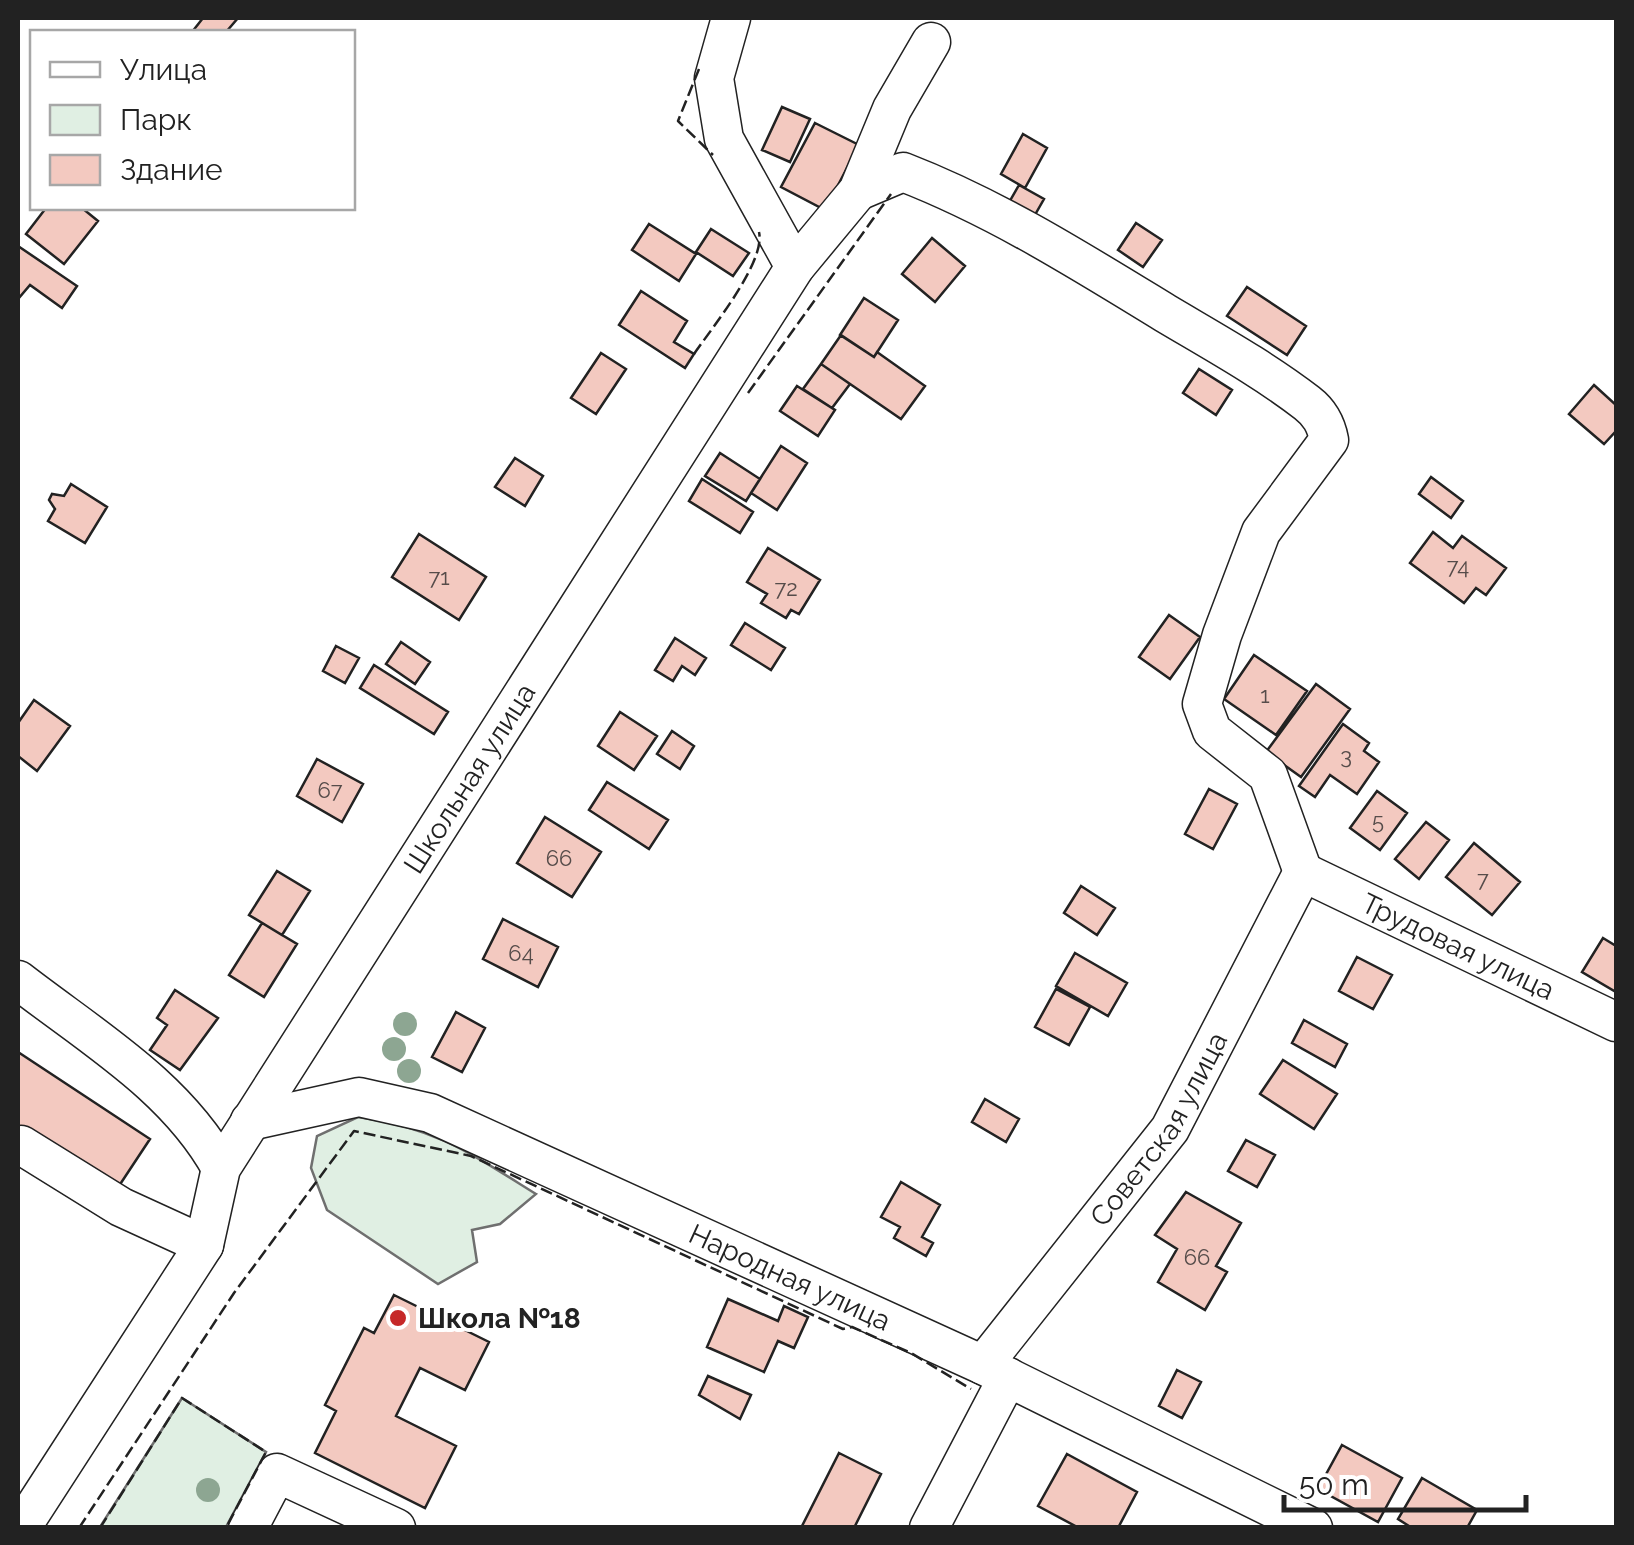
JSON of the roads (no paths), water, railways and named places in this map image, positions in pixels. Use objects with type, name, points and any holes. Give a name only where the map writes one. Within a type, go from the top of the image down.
[{"type":"street","points":[[731,18],[714,78],[724,139],[796,267]]},
{"type":"street","points":[[858,191],[892,109],[931,42]]},
{"type":"street","points":[[858,191],[903,172],[952,191],[1033,233],[1190,328],[1308,404],[1326,422],[1329,440],[1261,532],[1222,635],[1202,704],[1212,731],[1268,776],[1303,872]]},
{"type":"street","name":"Школьная улица","points":[[21,1528],[204,1246],[220,1168],[796,267],[858,191]]},
{"type":"street","name":"Трудовая улица","points":[[1303,872],[1616,1022]]},
{"type":"street","name":"Советская улица","points":[[930,1528],[996,1371],[1170,1129],[1303,872]]},
{"type":"street","points":[[18,980],[175,1102],[202,1133],[220,1168]]},
{"type":"street","name":"Народная улица","points":[[250,1122],[358,1097],[430,1113],[996,1371],[1313,1528]]},
{"type":"street","points":[[22,1146],[120,1207],[204,1246]]},
{"type":"street","points":[[248,1528],[277,1474],[396,1528]]},
{"type":"place","name":"Школа №18","points":[[398,1318]]}]
